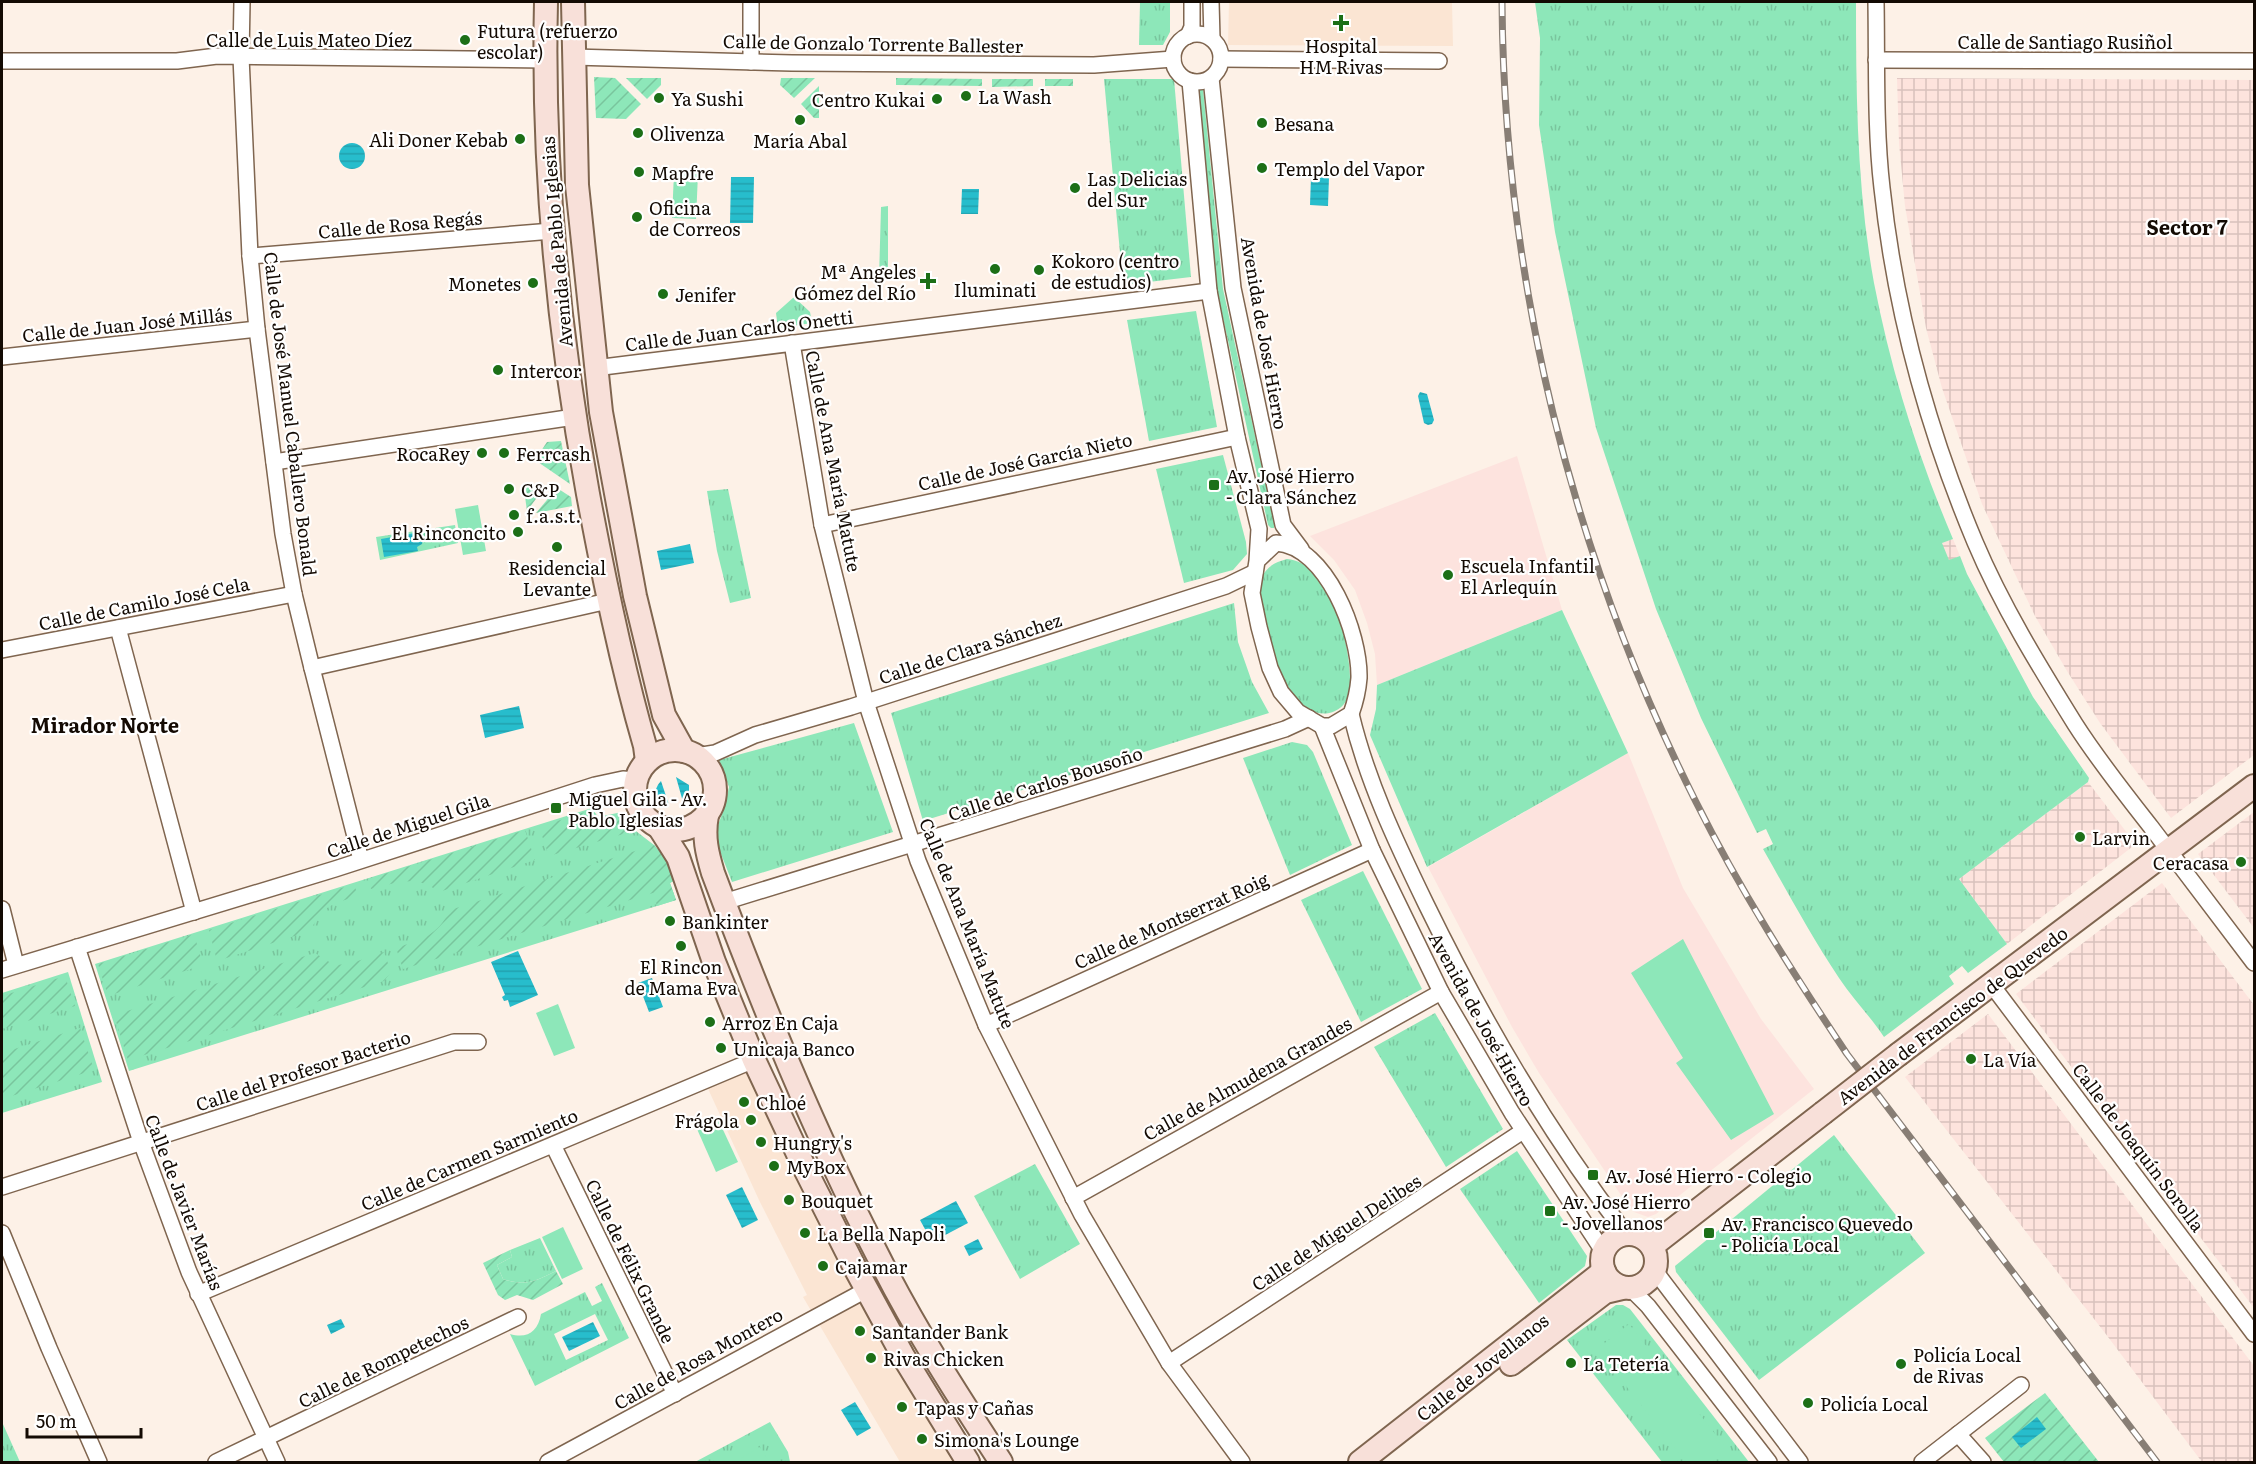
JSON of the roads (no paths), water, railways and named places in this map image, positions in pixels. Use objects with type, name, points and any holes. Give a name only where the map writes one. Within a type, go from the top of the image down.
[{"type":"street","name":"Calle de José Manuel Caballero Bonald","points":[[242,2],[250,256],[283,534],[294,594],[361,860]]},
{"type":"street","name":"Avenida de Pablo Iglesias","points":[[546,2],[545,60],[552,231],[562,335],[574,417],[608,601],[645,746],[636,801],[640,811],[659,827],[678,856],[714,962],[754,1060],[806,1171],[866,1290],[903,1356],[968,1462]]},
{"type":"street","name":"Avenida de Pablo Iglesias","points":[[573,2],[577,185],[595,368],[610,470],[635,596],[664,715],[690,753],[704,763],[715,783],[704,833],[705,848],[779,1047],[878,1256],[925,1341],[1001,1462]]},
{"type":"street","points":[[751,2],[751,62]]},
{"type":"street","points":[[1188,36],[1192,27],[1192,2]]},
{"type":"street","points":[[1211,2],[1212,39]]},
{"type":"street","points":[[1876,2],[1881,187],[1894,272],[1912,358],[1941,450],[1975,542],[2011,616],[2076,726],[2254,963]]},
{"type":"street","points":[[1202,35],[1212,39],[1220,50],[1221,59],[1218,69],[1211,78],[1201,82],[1182,77],[1175,69],[1173,59],[1174,49],[1180,41],[1188,36],[1202,35]]},
{"type":"street","name":"Calle de Luis Mateo Díez","points":[[2,61],[177,62],[217,56],[545,60]]},
{"type":"street","name":"Calle de Gonzalo Torrente Ballester","points":[[573,57],[751,62],[1094,65],[1173,59]]},
{"type":"street","points":[[1221,59],[1439,61]]},
{"type":"street","name":"Calle de Santiago Rusiñol","points":[[1876,60],[2254,61]]},
{"type":"street","name":"Avenida de José Hierro","points":[[1211,78],[1235,296],[1283,525],[1327,579],[1342,604],[1356,650],[1359,677],[1356,700],[1351,714],[1361,756],[1394,838],[1456,967],[1535,1101],[1626,1234]]},
{"type":"street","points":[[1191,81],[1209,291],[1237,437],[1258,529],[1252,593],[1270,668],[1281,692],[1298,712],[1315,722]]},
{"type":"street","name":"Calle de Rosa Regás","points":[[250,256],[552,231]]},
{"type":"street","name":"Calle de Juan Carlos Onetti","points":[[595,368],[1209,291]]},
{"type":"street","name":"Calle de Juan José Millás","points":[[2,357],[257,330]]},
{"type":"street","name":"Calle de Ana María Matute","points":[[792,343],[822,525],[866,702],[913,845],[986,1025],[1073,1198],[1169,1363],[1242,1462]]},
{"type":"street","points":[[274,462],[574,417]]},
{"type":"street","name":"Calle de José García Nieto","points":[[822,525],[1237,437]]},
{"type":"street","name":"Calle de Clara Sánchez","points":[[690,753],[715,753],[755,735],[866,702],[1226,586],[1256,566],[1276,543],[1288,544],[1303,552]]},
{"type":"street","name":"Calle de Camilo José Cela","points":[[2,650],[294,594]]},
{"type":"street","points":[[312,668],[608,601]]},
{"type":"street","points":[[118,628],[194,912]]},
{"type":"street","name":"Calle de Carlos Bousoño","points":[[724,902],[1285,729],[1315,722],[1331,726],[1351,714]]},
{"type":"street","name":"Avenida de José Hierro","points":[[1315,722],[1372,850],[1441,992],[1603,1261]]},
{"type":"street","points":[[641,771],[664,751],[690,753]]},
{"type":"street","name":"Calle de Miguel Gila","points":[[2,970],[361,860],[595,785],[623,779],[641,771]]},
{"type":"street","name":"Avenida de Francisco de Quevedo","points":[[1652,1246],[1899,1054],[2254,786]]},
{"type":"street","points":[[659,827],[677,831],[688,828],[707,815]]},
{"type":"street","name":"Calle de Montserrat Roig","points":[[986,1025],[1372,850]]},
{"type":"street","points":[[2,909],[16,965]]},
{"type":"street","name":"Calle de Javier Marías","points":[[77,947],[141,1142],[198,1294],[264,1439],[277,1462]]},
{"type":"street","name":"Calle de Joaquín Sorolla","points":[[1991,984],[2254,1334]]},
{"type":"street","name":"Calle de Almudena Grandes","points":[[1073,1198],[1441,992]]},
{"type":"street","name":"Calle del Profesor Bacterio","points":[[2,1187],[454,1042],[478,1042]]},
{"type":"street","name":"Calle de Carmen Sarmiento","points":[[198,1294],[754,1060]]},
{"type":"street","name":"Calle de Miguel Delibes","points":[[1169,1363],[1524,1131]]},
{"type":"street","name":"Calle de Félix Grande","points":[[553,1145],[675,1394]]},
{"type":"street","points":[[2,1233],[99,1462]]},
{"type":"street","points":[[1626,1288],[1645,1284],[1655,1271],[1656,1254],[1652,1246],[1642,1237],[1626,1234],[1613,1239],[1603,1261],[1614,1284],[1626,1288],[1648,1306],[1769,1462]]},
{"type":"street","name":"Calle de Jovellanos","points":[[1360,1462],[1603,1261]]},
{"type":"street","points":[[1655,1271],[1800,1462]]},
{"type":"street","name":"Calle de Jovellanos","points":[[1383,1462],[1605,1292],[1626,1288]]},
{"type":"street","name":"Calle de Rosa Montero","points":[[548,1462],[866,1290]]},
{"type":"street","name":"Calle de Rompetechos","points":[[216,1462],[518,1317]]},
{"type":"street","points":[[1922,1462],[2021,1385]]},
{"type":"street","points":[[1958,1434],[1983,1462]]},
{"type":"water","points":[[352,143],[361,147],[365,156],[361,165],[352,169],[343,165],[339,156],[343,147]]},
{"type":"water","points":[[731,177],[754,177],[753,223],[730,223]]},
{"type":"water","points":[[1311,177],[1329,177],[1328,206],[1310,205]]},
{"type":"water","points":[[962,189],[979,189],[978,214],[961,214]]},
{"type":"water","points":[[1420,392],[1427,394],[1434,420],[1432,424],[1424,423],[1418,396]]},
{"type":"water","points":[[415,533],[415,537],[423,540],[422,544],[417,547],[418,551],[384,557],[381,539]]},
{"type":"water","points":[[690,544],[694,563],[661,570],[657,551]]},
{"type":"water","points":[[519,706],[524,728],[485,738],[480,715]]},
{"type":"water","points":[[676,777],[689,785],[689,794],[683,802]]},
{"type":"water","points":[[661,781],[669,805],[660,802],[655,793]]},
{"type":"water","points":[[518,951],[538,995],[510,1007],[508,1000],[504,1001],[502,997],[505,995],[491,962]]},
{"type":"water","points":[[652,978],[663,1007],[649,1012],[638,983]]},
{"type":"water","points":[[742,1187],[758,1220],[742,1228],[726,1195]]},
{"type":"water","points":[[956,1201],[968,1223],[932,1242],[920,1220]]},
{"type":"water","points":[[978,1239],[983,1249],[969,1256],[964,1246]]},
{"type":"water","points":[[341,1319],[345,1327],[331,1334],[327,1325]]},
{"type":"water","points":[[593,1322],[600,1336],[569,1351],[562,1337]]},
{"type":"water","points":[[855,1402],[871,1428],[857,1436],[841,1410]]},
{"type":"water","points":[[2037,1417],[2046,1429],[2021,1448],[2012,1437]]},
{"type":"railway","points":[[1502,2],[1506,106],[1516,209],[1531,311],[1553,413],[1580,513],[1613,611],[1652,708],[1696,802],[1749,899],[1847,1054],[2157,1462]]},
{"type":"place","name":"Hospital HM Rivas","points":[[1341,23]]},
{"type":"place","name":"Futura (refuerzo escolar)","points":[[465,40]]},
{"type":"place","name":"La Wash","points":[[966,96]]},
{"type":"place","name":"Ya Sushi","points":[[659,98]]},
{"type":"place","name":"Centro Kukai","points":[[937,99]]},
{"type":"place","name":"María Abal","points":[[800,120]]},
{"type":"place","name":"Besana","points":[[1262,123]]},
{"type":"place","name":"Olivenza","points":[[638,133]]},
{"type":"place","name":"Ali Doner Kebab","points":[[520,139]]},
{"type":"place","name":"Templo del Vapor","points":[[1262,168]]},
{"type":"place","name":"Mapfre","points":[[639,172]]},
{"type":"place","name":"Las Delicias del Sur","points":[[1075,188]]},
{"type":"place","name":"Oficina de Correos","points":[[637,217]]},
{"type":"place","name":"Iluminati","points":[[995,269]]},
{"type":"place","name":"Kokoro (centro de estudios)","points":[[1039,270]]},
{"type":"place","name":"Mª Angeles Gómez del Río","points":[[928,281]]},
{"type":"place","name":"Monetes","points":[[533,283]]},
{"type":"place","name":"Jenifer","points":[[663,294]]},
{"type":"place","name":"Intercor","points":[[498,370]]},
{"type":"place","name":"RocaRey","points":[[482,453]]},
{"type":"place","name":"Ferrcash","points":[[504,453]]},
{"type":"place","name":"Av. José Hierro - Clara Sánchez","points":[[1214,485]]},
{"type":"place","name":"C&P","points":[[509,489]]},
{"type":"place","name":"f.a.s.t.","points":[[514,515]]},
{"type":"place","name":"El Rinconcito","points":[[518,532]]},
{"type":"place","name":"Residencial Levante","points":[[557,547]]},
{"type":"place","name":"Escuela Infantil El Arlequín","points":[[1448,575]]},
{"type":"place","name":"Miguel Gila - Av. Pablo Iglesias","points":[[556,808]]},
{"type":"place","name":"Larvin","points":[[2080,837]]},
{"type":"place","name":"Ceracasa","points":[[2241,862]]},
{"type":"place","name":"Bankinter","points":[[670,921]]},
{"type":"place","name":"El Rincon de Mama Eva","points":[[681,946]]},
{"type":"place","name":"Arroz En Caja","points":[[710,1022]]},
{"type":"place","name":"Unicaja Banco","points":[[721,1048]]},
{"type":"place","name":"La Vía","points":[[1971,1059]]},
{"type":"place","name":"Chloé","points":[[744,1102]]},
{"type":"place","name":"Frágola","points":[[751,1120]]},
{"type":"place","name":"Hungry's","points":[[761,1142]]},
{"type":"place","name":"MyBox","points":[[774,1166]]},
{"type":"place","name":"Av. José Hierro - Colegio","points":[[1593,1175]]},
{"type":"place","name":"Bouquet","points":[[789,1200]]},
{"type":"place","name":"Av. José Hierro - Jovellanos","points":[[1550,1211]]},
{"type":"place","name":"La Bella Napoli","points":[[805,1233]]},
{"type":"place","name":"Av. Francisco Quevedo - Policía Local","points":[[1709,1233]]},
{"type":"place","name":"Cajamar","points":[[823,1266]]},
{"type":"place","name":"Santander Bank","points":[[860,1331]]},
{"type":"place","name":"Rivas Chicken","points":[[871,1358]]},
{"type":"place","name":"La Tetería","points":[[1571,1363]]},
{"type":"place","name":"Policía Local de Rivas","points":[[1901,1364]]},
{"type":"place","name":"Policía Local","points":[[1808,1403]]},
{"type":"place","name":"Tapas y Cañas","points":[[902,1407]]},
{"type":"place","name":"Simona's Lounge","points":[[922,1439]]},
{"type":"district","name":"Sector 7","points":[[2187,226]]},
{"type":"district","name":"Mirador Norte","points":[[105,724]]}]
